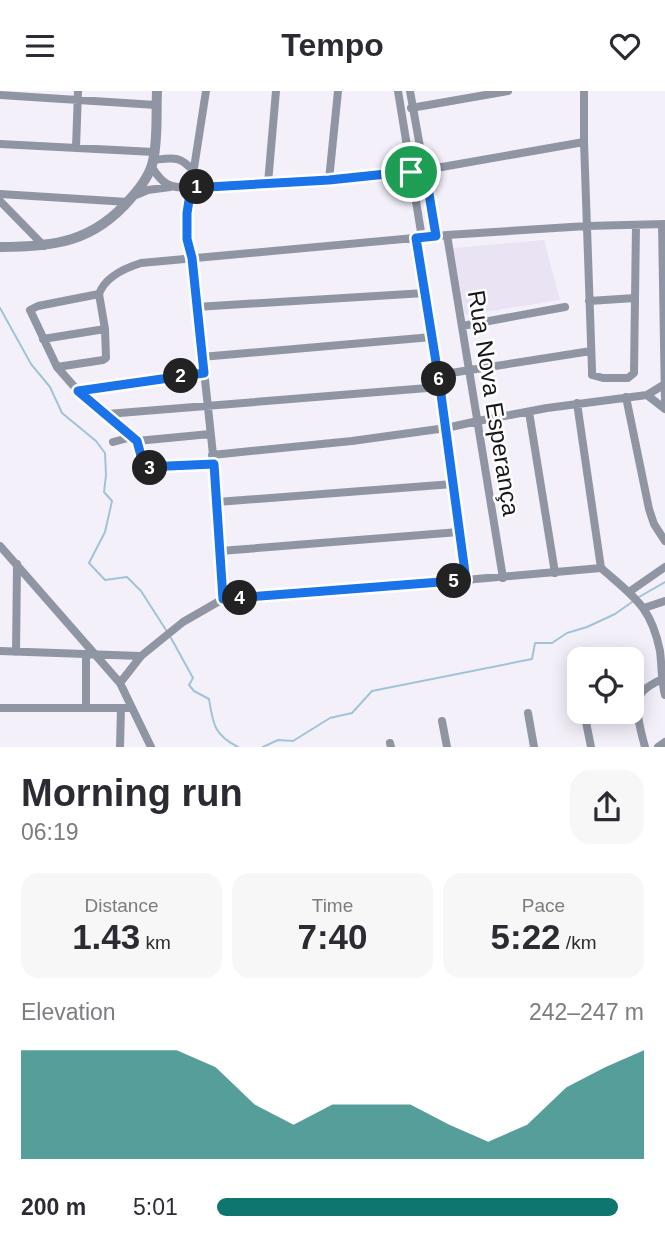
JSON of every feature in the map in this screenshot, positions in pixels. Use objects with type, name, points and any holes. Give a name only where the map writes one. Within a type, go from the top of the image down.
[{"type":"street","points":[[6,247],[44,246],[69,241],[109,221],[131,199],[153,159],[157,91]]},
{"type":"street","points":[[205,91],[193,171],[187,239],[192,258],[214,464],[223,599]]},
{"type":"street","points":[[268,183],[276,91]]},
{"type":"street","points":[[329,180],[338,91]]},
{"type":"street","points":[[398,91],[466,580]]},
{"type":"street","points":[[410,91],[436,236]]},
{"type":"street","points":[[401,110],[508,91]]},
{"type":"street","points":[[584,91],[592,375],[603,378],[628,378],[633,375],[635,369],[636,225]]},
{"type":"street","points":[[0,95],[78,95],[156,105]]},
{"type":"street","points":[[76,148],[78,95]]},
{"type":"street","points":[[0,194],[131,199],[148,190],[170,187],[329,180],[411,172],[584,142]]},
{"type":"street","points":[[0,143],[76,148],[153,159],[176,158],[185,162],[193,171]]},
{"type":"street","points":[[153,159],[163,182],[170,187]]},
{"type":"street","points":[[0,201],[44,246]]},
{"type":"street","points":[[57,367],[105,360],[107,354],[99,294],[106,283],[128,267],[141,263],[447,235],[663,224],[665,402]]},
{"type":"street","name":"Rua Nova Esperança","points":[[447,235],[503,578]]},
{"type":"street","points":[[197,307],[425,293]]},
{"type":"street","points":[[99,294],[30,310],[57,367],[78,391],[134,439],[143,463],[148,468],[214,464]]},
{"type":"street","points":[[589,301],[635,298]]},
{"type":"street","points":[[462,326],[565,307]]},
{"type":"street","points":[[43,339],[104,329]]},
{"type":"street","points":[[201,356],[432,337]]},
{"type":"street","points":[[438,375],[592,351]]},
{"type":"street","points":[[78,391],[204,373]]},
{"type":"street","points":[[212,455],[352,441],[446,428],[577,403],[647,395],[665,384]]},
{"type":"street","points":[[107,414],[440,387]]},
{"type":"street","points":[[647,395],[665,409]]},
{"type":"street","points":[[626,397],[649,509],[654,524],[665,541]]},
{"type":"street","points":[[577,403],[601,568],[629,592],[650,617],[663,653],[662,679],[665,695]]},
{"type":"street","points":[[529,412],[555,573]]},
{"type":"street","points":[[113,442],[210,434]]},
{"type":"street","points":[[217,502],[453,484]]},
{"type":"street","points":[[220,551],[458,532]]},
{"type":"street","points":[[0,546],[17,563],[90,655],[120,683],[151,747]]},
{"type":"street","points":[[16,652],[17,563]]},
{"type":"street","points":[[629,592],[665,567]]},
{"type":"street","points":[[120,683],[141,656],[158,642],[183,622],[223,599],[601,568]]},
{"type":"street","points":[[644,608],[665,601]]},
{"type":"street","points":[[0,652],[141,656]]},
{"type":"street","points":[[86,707],[90,655]]},
{"type":"street","points":[[645,747],[639,722],[639,699],[644,690],[662,679]]},
{"type":"street","points":[[0,708],[131,708]]},
{"type":"street","points":[[120,747],[121,708]]},
{"type":"street","points":[[528,713],[532,746]]},
{"type":"street","points":[[442,721],[447,747]]},
{"type":"street","points":[[586,724],[591,747]]},
{"type":"street","points":[[658,747],[665,743]]},
{"type":"shaded area","points":[[544,240],[560,300],[465,315],[453,248]]},
{"type":"waterway","points":[[0,308],[31,364],[50,387],[62,413],[96,441],[105,453],[104,492],[112,501],[105,532],[89,563],[105,580],[127,577],[141,591],[166,630]]},
{"type":"waterway","points":[[639,597],[665,582]]},
{"type":"waterway","points":[[263,747],[278,740],[293,741],[330,718],[352,713],[372,691],[532,659],[535,643],[552,643],[567,633],[615,614],[632,602]]},
{"type":"waterway","points":[[171,638],[193,678],[189,685],[209,699],[219,733],[238,747]]},
{"type":"route","points":[[425,170],[436,236],[416,238],[440,387],[466,580],[223,599],[214,464],[146,467],[137,441],[78,391],[204,373],[192,258],[187,239],[191,188],[411,172],[425,170]]}]
